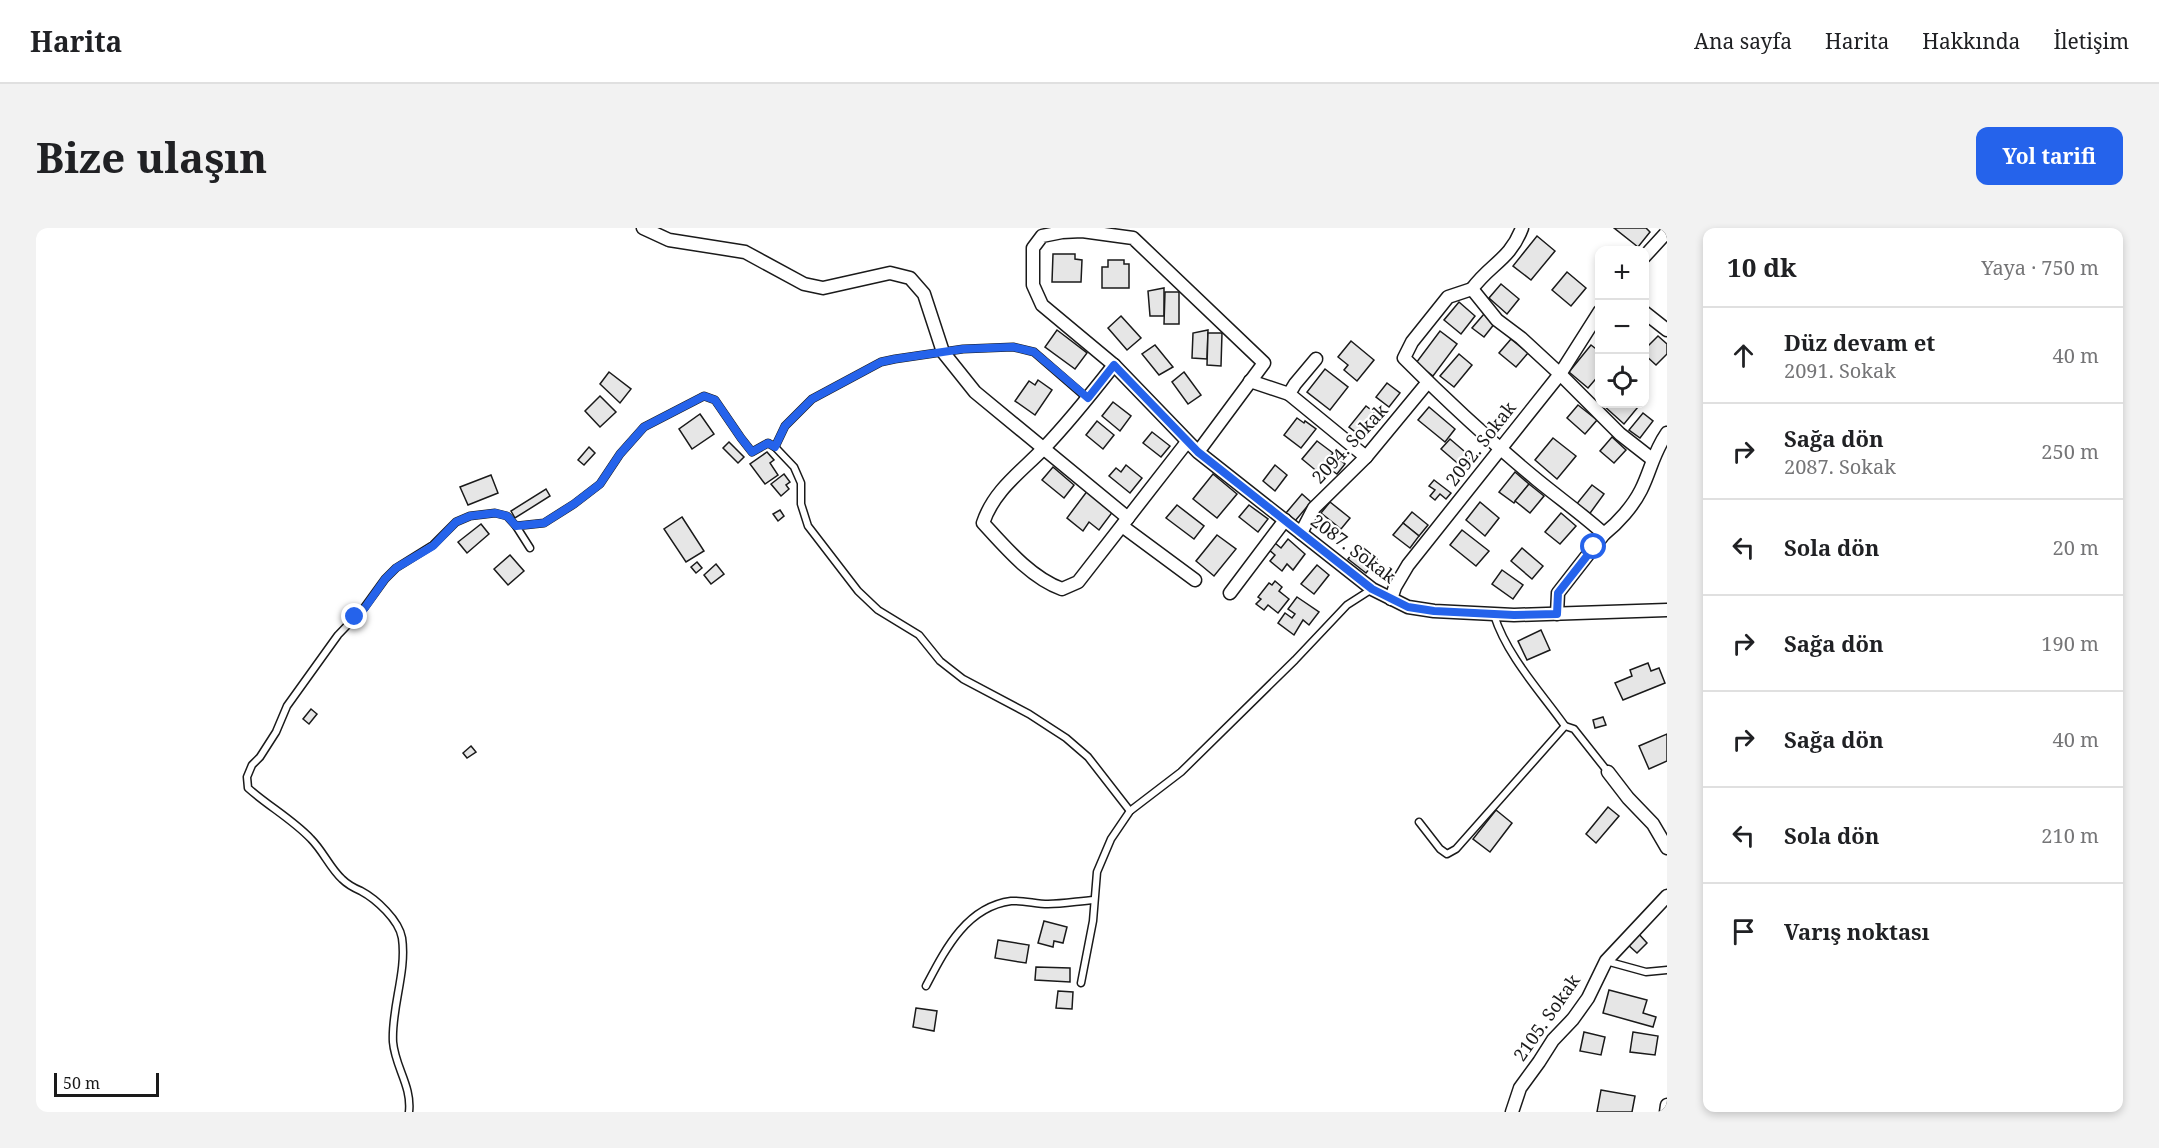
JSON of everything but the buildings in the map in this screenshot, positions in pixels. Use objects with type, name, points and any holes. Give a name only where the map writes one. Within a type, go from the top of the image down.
[{"type":"street","points":[[643,228],[669,240],[745,252],[804,284],[823,288],[890,273],[910,278],[924,294],[943,352],[975,392],[1044,448],[1125,522],[1195,580]]},
{"type":"street","points":[[1522,228],[1516,244],[1500,262],[1480,278],[1472,289],[1448,297],[1412,342],[1404,358],[1500,448],[1604,534]]},
{"type":"street","name":"2087. Sokak","points":[[1250,381],[1264,363],[1133,238],[1082,231],[1062,231],[1041,236],[1033,248],[1034,285],[1042,305],[1114,365],[1198,452],[1372,589],[1408,607],[1427,610],[1494,614],[1667,610]]},
{"type":"street","points":[[1649,252],[1667,233]]},
{"type":"street","points":[[1472,289],[1497,321],[1521,338],[1620,434],[1652,459]]},
{"type":"street","points":[[1649,316],[1667,330]]},
{"type":"street","name":"2092. Sokak","points":[[1391,599],[1408,565],[1560,374],[1595,317]]},
{"type":"street","points":[[1289,394],[1294,384],[1316,359]]},
{"type":"street","points":[[1114,365],[1044,448],[1017,473],[988,506],[983,523],[998,539],[1046,583],[1062,589],[1078,582],[1187,442]]},
{"type":"street","points":[[1198,452],[1250,381],[1289,394],[1366,457]]},
{"type":"street","name":"2094. Sokak","points":[[1301,533],[1314,508],[1366,457],[1428,382]]},
{"type":"street","points":[[1557,614],[1558,593],[1641,490],[1652,459],[1667,433]]},
{"type":"street","points":[[1230,593],[1285,520]]},
{"type":"street","points":[[1608,772],[1628,798],[1653,824],[1667,848]]},
{"type":"street","name":"2105. Sokak","points":[[1512,1112],[1520,1088],[1553,1040],[1573,1019],[1588,998],[1606,961],[1667,896]]},
{"type":"street","points":[[1666,1112],[1667,1105]]},
{"type":"lane","points":[[775,447],[785,426],[812,399],[881,362],[943,352],[980,347],[1013,347],[1034,352],[1088,398]]},
{"type":"lane","points":[[516,526],[544,523],[582,498],[600,484],[620,454],[644,427],[704,396],[715,400],[752,452],[768,443],[775,447],[794,467],[801,483],[801,504],[808,526],[858,591],[878,610],[919,635],[940,661],[963,679],[1029,714],[1079,748],[1109,782],[1130,811]]},
{"type":"lane","points":[[409,1112],[408,1087],[394,1055],[393,1039],[402,936],[385,911],[362,892],[341,879],[310,837],[279,810],[248,788],[247,777],[252,765],[276,732],[287,706],[338,636],[364,609],[385,579],[396,568],[433,546],[456,522],[470,516],[495,513],[507,516],[530,548]]},
{"type":"lane","points":[[1082,983],[1093,921],[1097,872],[1111,838],[1130,811],[1181,772],[1295,660],[1347,605],[1372,589]]},
{"type":"lane","points":[[1494,614],[1500,632],[1510,650],[1565,726],[1574,729],[1608,772]]},
{"type":"lane","points":[[1419,822],[1440,849],[1447,854],[1456,849],[1565,726]]},
{"type":"lane","points":[[926,986],[957,934],[968,921],[984,910],[999,903],[1014,901],[1048,904],[1094,900]]},
{"type":"lane","points":[[1606,961],[1646,972],[1665,972],[1667,970]]},
{"type":"route","points":[[355,617],[396,568],[433,546],[456,522],[480,513],[495,513],[507,516],[516,526],[544,523],[600,484],[609,474],[620,454],[649,423],[704,396],[715,400],[752,452],[768,443],[775,447],[785,426],[812,399],[881,362],[980,347],[1013,347],[1034,352],[1088,398],[1114,365],[1187,442],[1226,476],[1372,589],[1408,607],[1434,611],[1514,615],[1557,614],[1558,593],[1594,547]]}]
